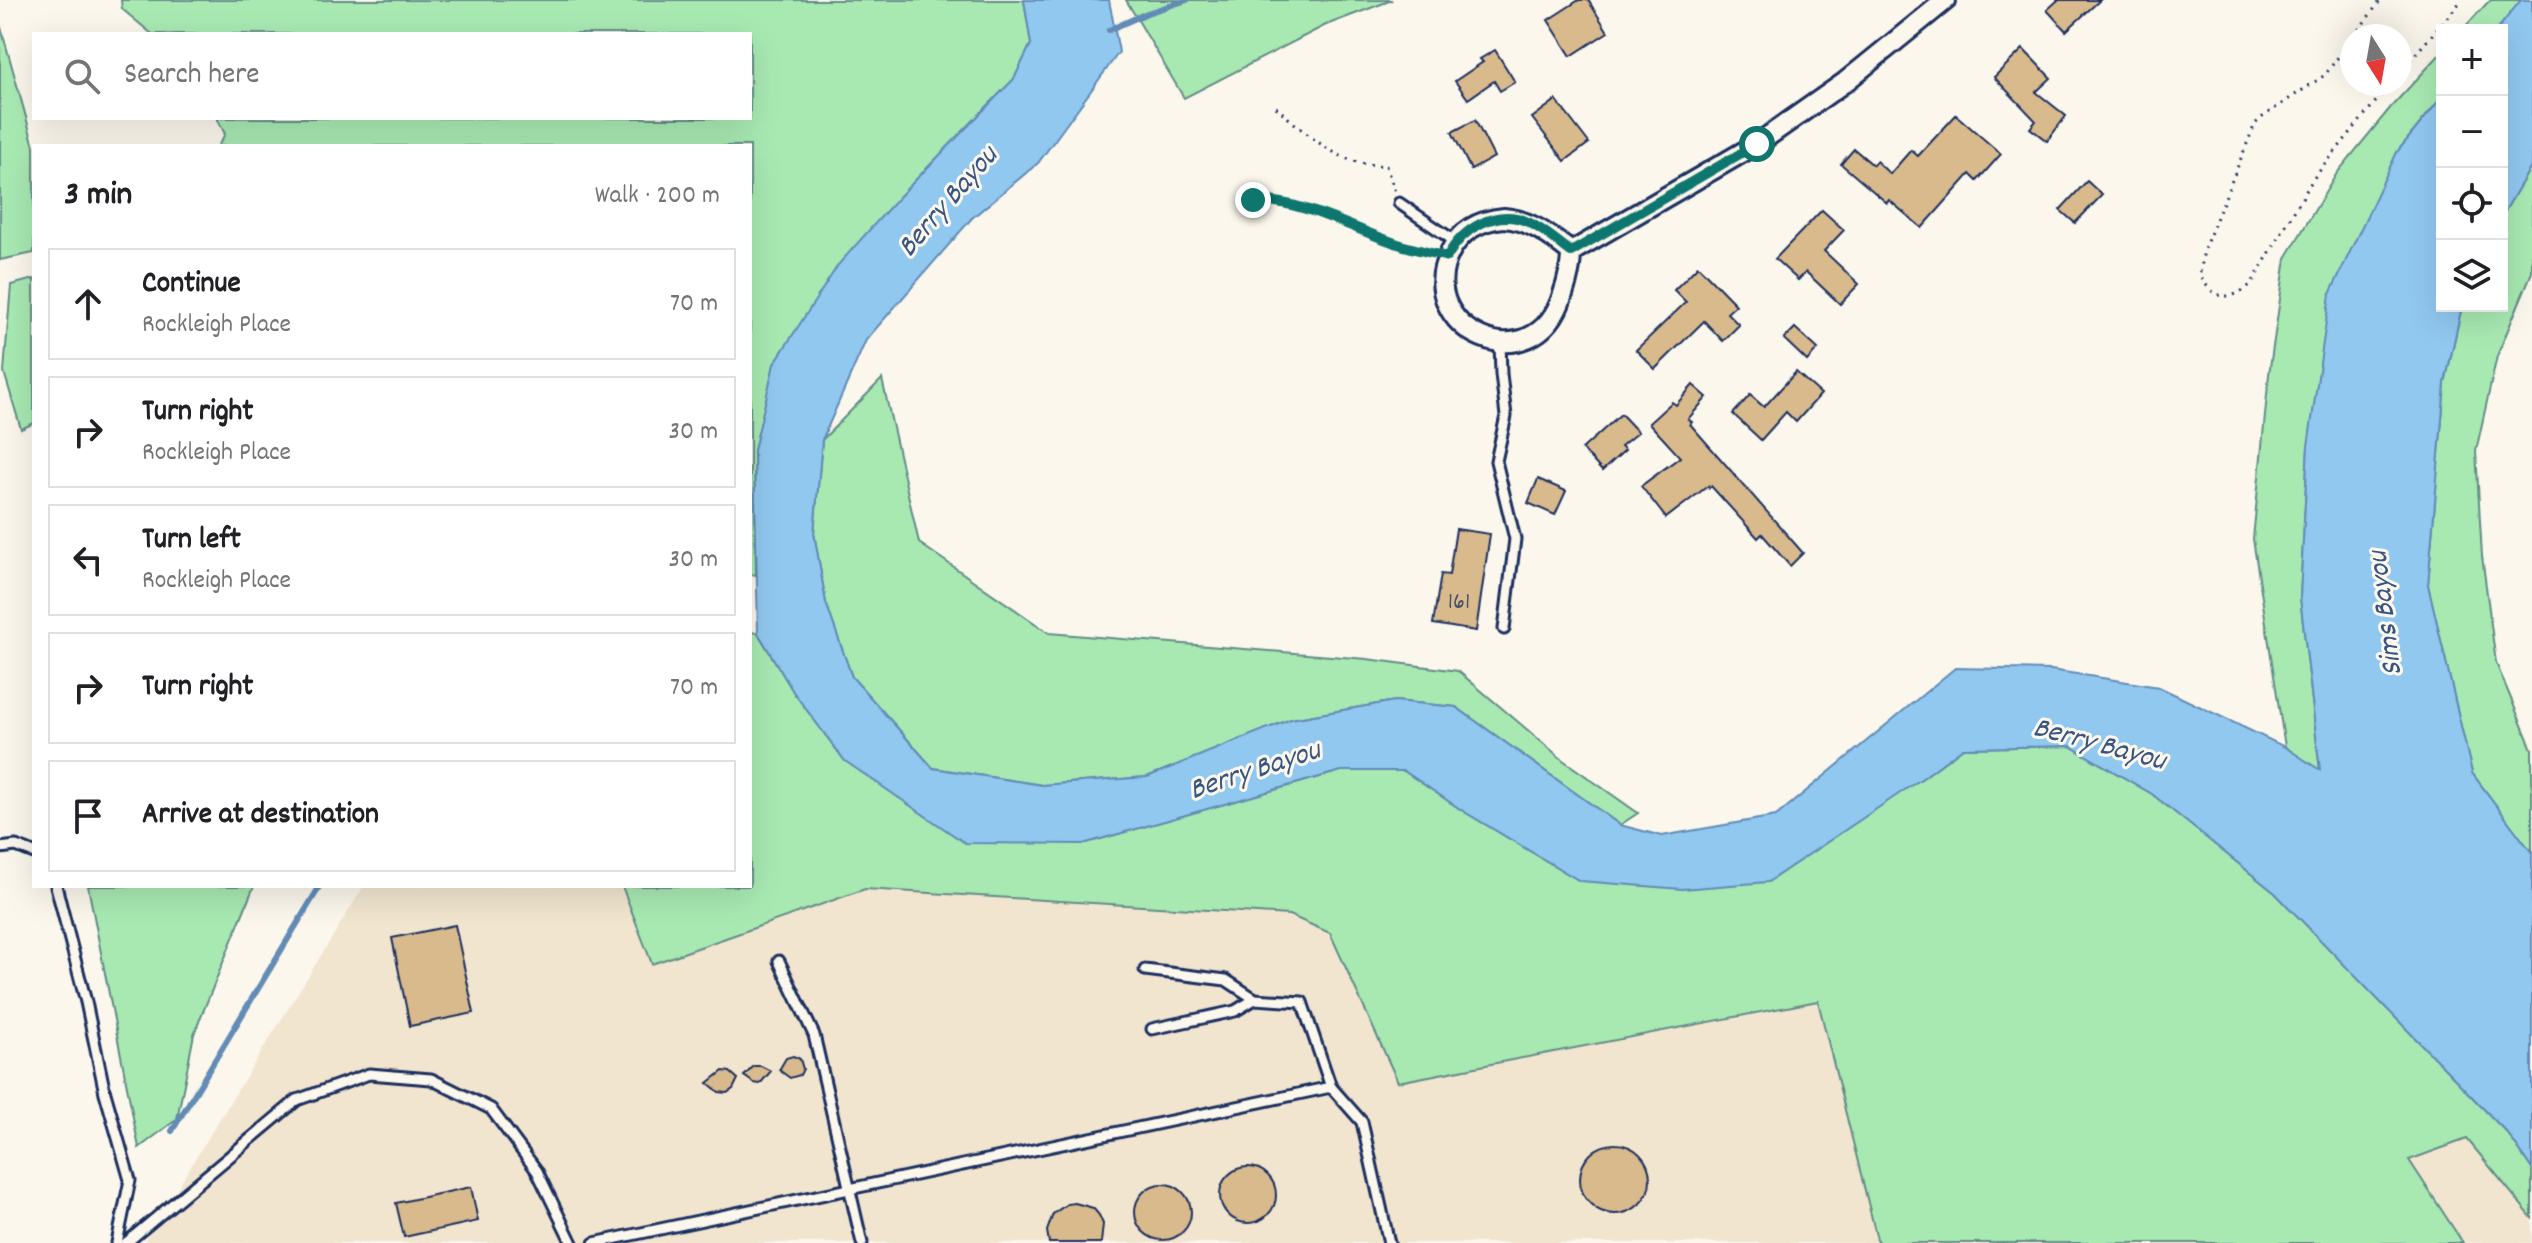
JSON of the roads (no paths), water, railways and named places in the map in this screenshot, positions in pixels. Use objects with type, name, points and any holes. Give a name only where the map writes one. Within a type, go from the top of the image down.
[{"type":"street","points":[[1571,252],[1757,144],[1845,82],[1934,4]]},
{"type":"street","points":[[1504,218],[1516,219],[1528,222],[1571,252],[1567,283],[1556,314],[1531,337],[1500,342],[1476,336],[1455,318],[1442,280],[1452,249],[1470,229],[1504,218]]},
{"type":"lane","points":[[1399,203],[1452,249]]},
{"type":"lane","points":[[1500,342],[1506,416],[1496,461],[1515,539],[1504,629]]},
{"type":"lane","points":[[0,848],[16,846],[32,852]]},
{"type":"lane","points":[[57,888],[86,1002],[105,1093],[130,1180],[117,1243]]},
{"type":"lane","points":[[779,961],[814,1035],[862,1243]]},
{"type":"lane","points":[[1145,970],[1226,980],[1255,999],[1302,1002],[1331,1087],[1362,1122],[1389,1243]]},
{"type":"lane","points":[[1152,1029],[1235,1011],[1255,999]]},
{"type":"lane","points":[[126,1243],[297,1100],[369,1074],[431,1079],[491,1109],[537,1171],[572,1243]]},
{"type":"lane","points":[[594,1243],[1331,1087]]},
{"type":"water","points":[[1024,0],[1109,0],[1119,52],[1038,163],[972,218],[866,340],[822,440],[814,533],[826,603],[852,677],[933,768],[1042,785],[1147,777],[1291,719],[1395,701],[1456,707],[1620,825],[1662,836],[1776,816],[1955,668],[2051,670],[2159,687],[2285,747],[2320,770],[2300,597],[2308,446],[2330,294],[2397,152],[2436,104],[2436,312],[2461,312],[2445,383],[2428,585],[2472,773],[2532,853],[2532,1169],[2508,1134],[2275,893],[2152,794],[2070,746],[1963,748],[1768,882],[1682,889],[1580,881],[1463,811],[1404,771],[1341,771],[1083,844],[965,843],[845,761],[794,693],[758,633],[754,450],[774,364],[838,265],[897,199],[1014,79],[1031,44]]},
{"type":"water","points":[[2521,0],[2532,0],[2532,165],[2508,206],[2508,24],[2502,24]]},
{"type":"waterway","points":[[1109,30],[1187,0]]},
{"type":"waterway","points":[[172,1131],[319,888]]},
{"type":"water label","name":"Berry Bayou","points":[[946,200]]},
{"type":"water label","name":"Sims Bayou","points":[[2383,614]]},
{"type":"water label","name":"Berry Bayou","points":[[2100,742]]},
{"type":"water label","name":"Berry Bayou","points":[[1254,768]]}]
